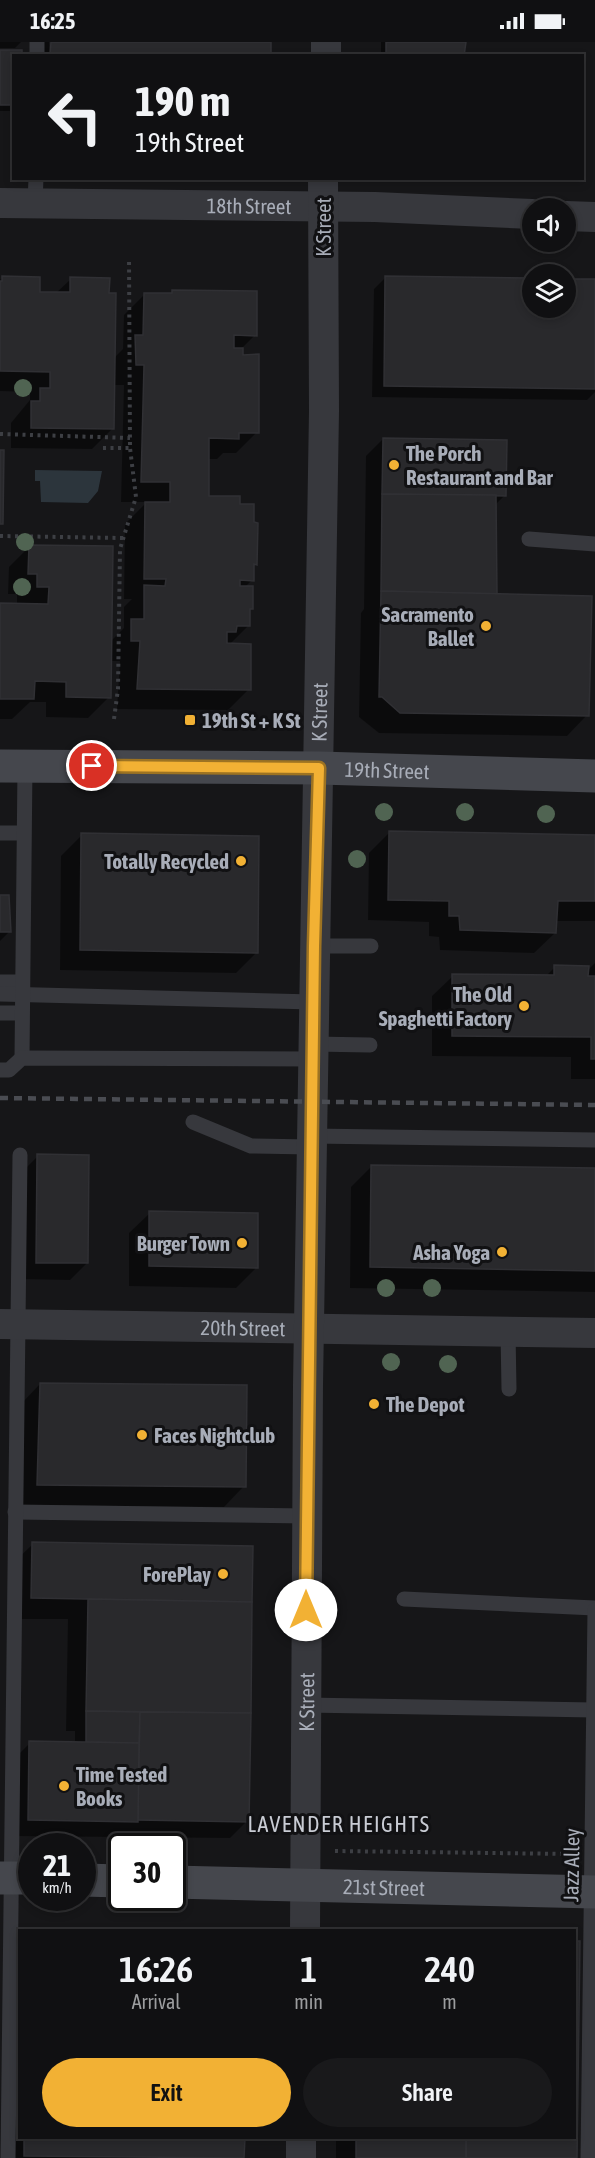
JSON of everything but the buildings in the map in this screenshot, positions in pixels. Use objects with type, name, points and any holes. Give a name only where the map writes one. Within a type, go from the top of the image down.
[{"type":"main road","name":"19th Street","points":[[12,766],[319,768],[595,776]]},
{"type":"main road","name":"21st Street","points":[[186,1882],[593,1892]]},
{"type":"street","name":"18th Street","points":[[0,203],[35,191],[323,192],[375,207],[522,214]]},
{"type":"street","name":"K Street","points":[[305,1929],[306,1516],[324,411],[323,192]]},
{"type":"street","points":[[576,216],[595,217]]},
{"type":"street","name":"20th Street","points":[[9,1324],[595,1333]]},
{"type":"street","points":[[301,2158],[302,2139]]},
{"type":"lane","points":[[529,539],[595,544]]},
{"type":"lane","points":[[12,766],[23,833],[16,913],[22,989],[22,1058]]},
{"type":"lane","points":[[0,833],[23,833]]},
{"type":"lane","points":[[314,946],[371,946]]},
{"type":"lane","points":[[0,982],[22,989],[313,1002]]},
{"type":"lane","points":[[0,994],[22,989]]},
{"type":"lane","points":[[0,1013],[21,1013]]},
{"type":"lane","points":[[0,1070],[9,1070],[22,1058],[313,1052],[370,1045]]},
{"type":"lane","points":[[193,1122],[251,1146],[311,1141],[595,1140]]},
{"type":"lane","points":[[8,2158],[14,1878],[6,1777],[15,1512],[9,1324],[20,1155]]},
{"type":"lane","points":[[508,1332],[509,1389]]},
{"type":"lane","points":[[15,1512],[306,1516]]},
{"type":"lane","points":[[404,1599],[595,1609]]},
{"type":"lane","name":"Jazz Alley","points":[[588,2158],[595,1609]]},
{"type":"lane","points":[[306,1705],[594,1710]]},
{"type":"path","points":[[114,719],[118,689],[120,549],[136,497],[130,448],[129,258]]},
{"type":"path","points":[[0,434],[130,438]]},
{"type":"path","points":[[104,448],[130,448]]},
{"type":"path","points":[[0,536],[123,538]]},
{"type":"path","points":[[306,1851],[592,1855]]},
{"type":"shaded area","points":[[35,470],[102,471],[98,491],[88,503],[41,502],[40,481],[35,481]]},
{"type":"railway","points":[[0,1098],[595,1105]]},
{"type":"place","name":"The Porch Restaurant and Bar","points":[[394,465]]},
{"type":"place","name":"Sacramento Ballet","points":[[486,626]]},
{"type":"place","name":"19th St + K St","points":[[190,720]]},
{"type":"place","name":"Totally Recycled","points":[[241,861]]},
{"type":"place","name":"The Old Spaghetti Factory","points":[[524,1006]]},
{"type":"place","name":"Burger Town","points":[[242,1243]]},
{"type":"place","name":"Asha Yoga","points":[[502,1252]]},
{"type":"place","name":"The Depot","points":[[374,1404]]},
{"type":"place","name":"Faces Nightclub","points":[[142,1435]]},
{"type":"place","name":"ForePlay","points":[[223,1574]]},
{"type":"place","name":"Time Tested Books","points":[[64,1786]]},
{"type":"district","name":"LAVENDER HEIGHTS","points":[[339,1824]]},
{"type":"route","points":[[92,766],[319,768],[311,1136],[306,1610]]}]
